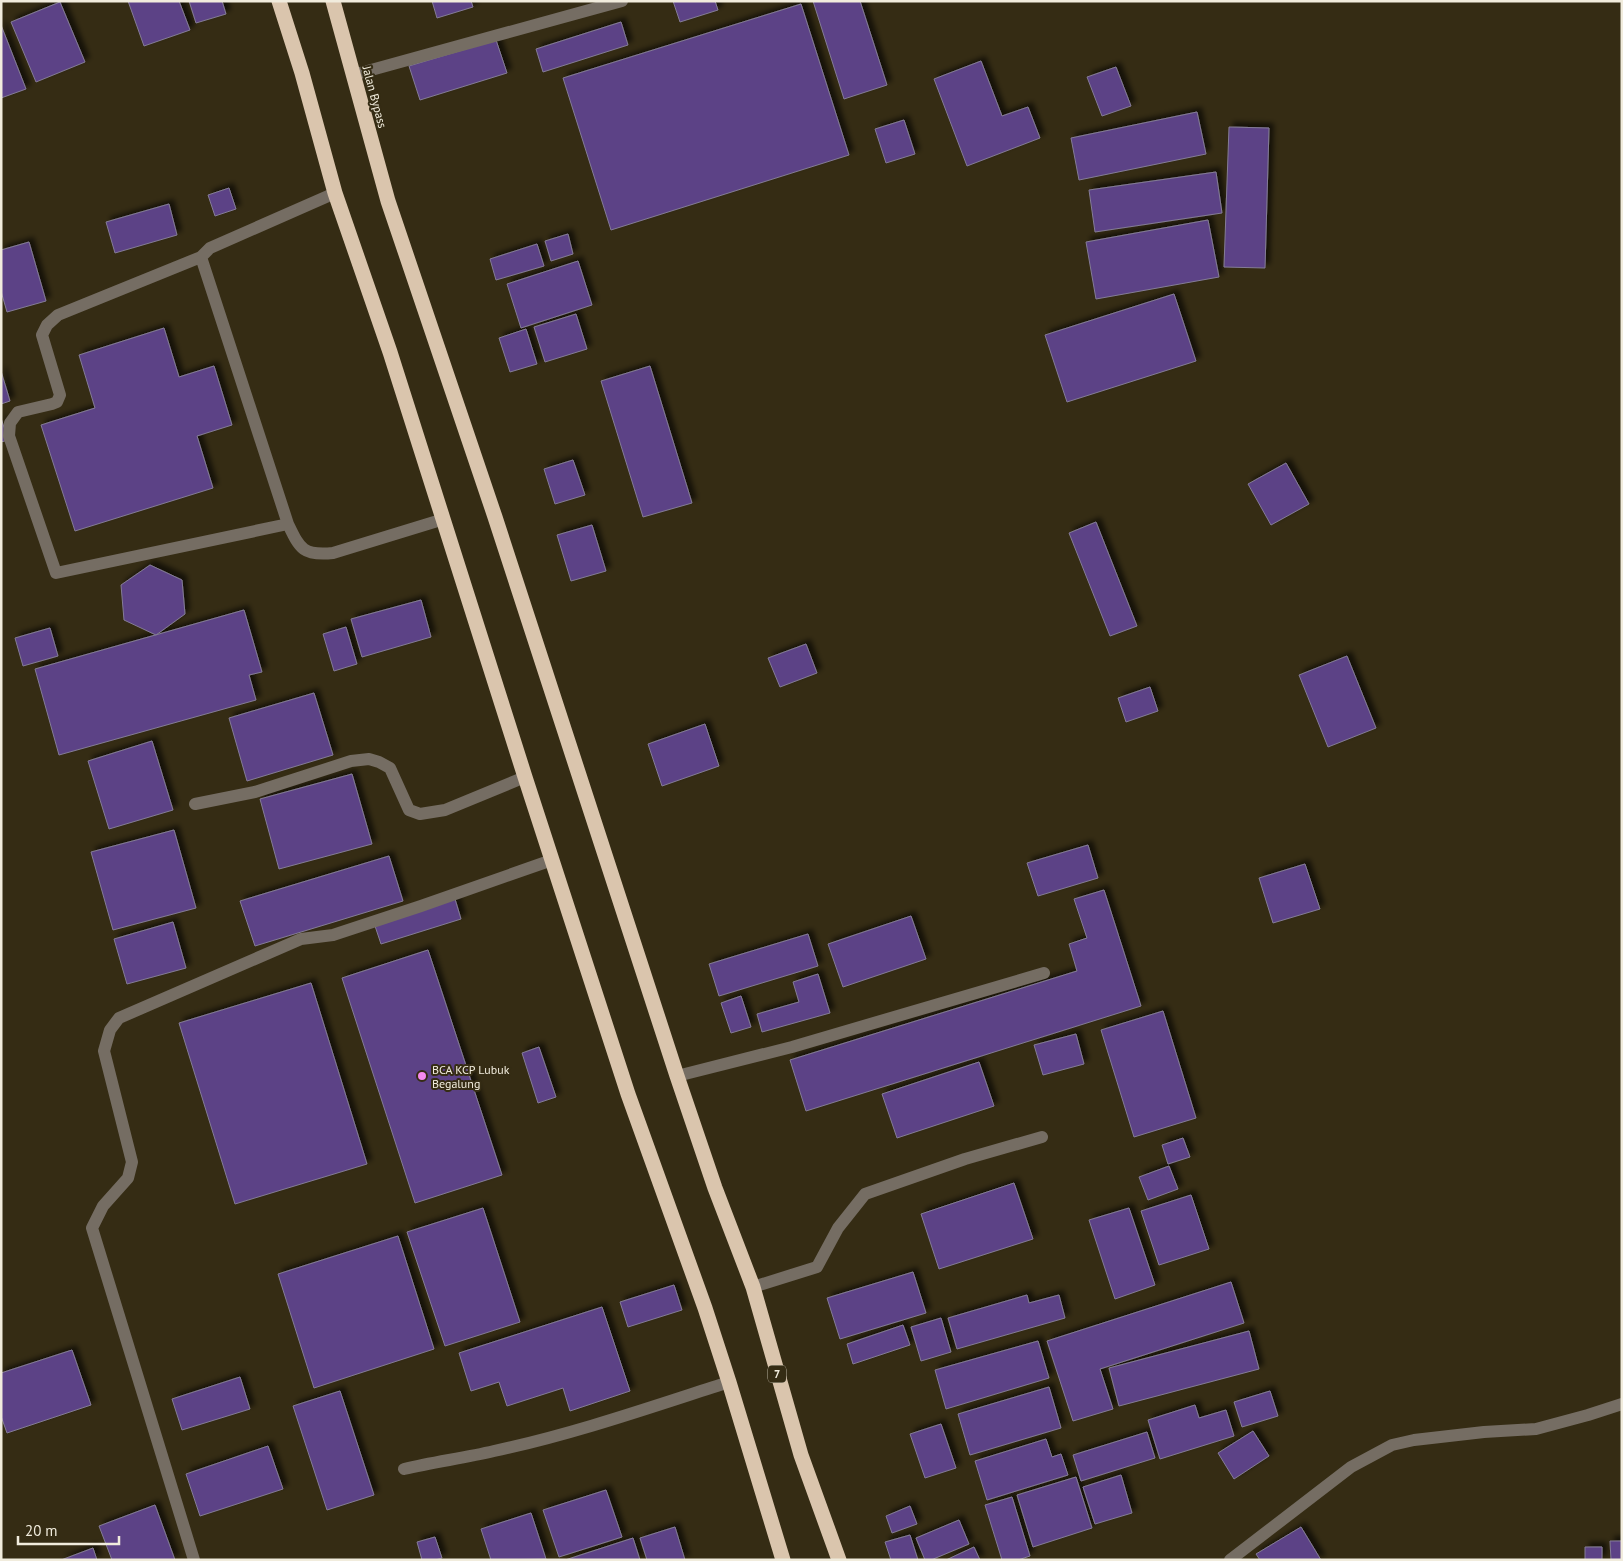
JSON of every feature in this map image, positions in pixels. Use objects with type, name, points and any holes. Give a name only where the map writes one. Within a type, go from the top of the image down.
[{"type":"highway","points":[[279,1],[302,73],[335,193],[390,352],[628,1094],[705,1308],[784,1560]]},
{"type":"highway","name":"Jalan Bypass","points":[[333,1],[388,201],[495,517],[677,1076],[715,1188],[753,1287]]},
{"type":"highway","name":"7","points":[[753,1287],[801,1455],[839,1560]]},
{"type":"street","points":[[354,75],[622,1]]},
{"type":"street","points":[[288,524],[56,573],[9,436],[10,423],[18,412],[57,402],[60,395],[42,335],[47,325],[58,315],[201,257],[210,248],[335,193]]},
{"type":"street","points":[[201,257],[288,524],[298,545],[308,552],[318,554],[332,553],[444,520]]},
{"type":"street","points":[[195,804],[254,792],[351,761],[369,759],[390,768],[410,810],[420,814],[445,810],[525,777]]},
{"type":"street","points":[[194,1560],[92,1228],[103,1206],[128,1178],[132,1162],[104,1051],[110,1030],[119,1018],[302,938],[333,935],[552,860]]},
{"type":"street","points":[[677,1076],[792,1047],[1044,973]]},
{"type":"street","points":[[753,1287],[817,1267],[838,1228],[865,1194],[965,1159],[1042,1137]]},
{"type":"street","points":[[404,1469],[494,1451],[606,1422],[729,1382]]},
{"type":"street","points":[[1230,1560],[1351,1467],[1392,1445],[1414,1440],[1484,1432],[1536,1429],[1622,1404]]},
{"type":"building","points":[[128,1],[179,1],[190,30],[144,46]]},
{"type":"building","points":[[189,1],[222,1],[226,14],[196,23]]},
{"type":"building","points":[[432,1],[471,1],[473,7],[437,18]]},
{"type":"building","points":[[673,1],[715,1],[718,10],[680,22]]},
{"type":"building","points":[[813,1],[860,1],[887,85],[844,99]]},
{"type":"building","points":[[60,2],[85,62],[36,82],[11,22]]},
{"type":"building","points":[[801,4],[849,155],[611,230],[563,78]]},
{"type":"building","points":[[621,22],[628,45],[543,72],[536,49]]},
{"type":"building","points":[[1,25],[26,89],[1,98]]},
{"type":"building","points":[[496,40],[507,73],[420,100],[409,66]]},
{"type":"building","points":[[981,61],[1002,116],[1028,107],[1040,138],[967,166],[934,79]]},
{"type":"building","points":[[1116,67],[1131,106],[1102,116],[1087,77]]},
{"type":"building","points":[[1197,112],[1206,154],[1079,180],[1071,138]]},
{"type":"building","points":[[904,120],[915,154],[886,163],[875,129]]},
{"type":"building","points":[[1229,127],[1269,128],[1265,268],[1224,267]]},
{"type":"building","points":[[1216,172],[1222,213],[1095,232],[1089,190]]},
{"type":"building","points":[[229,188],[236,209],[215,216],[208,195]]},
{"type":"building","points":[[169,204],[177,235],[115,253],[106,222]]},
{"type":"building","points":[[1208,220],[1219,277],[1096,299],[1086,242]]},
{"type":"building","points":[[568,234],[573,254],[551,261],[545,241]]},
{"type":"building","points":[[29,242],[46,301],[7,312],[1,291],[1,250]]},
{"type":"building","points":[[537,244],[544,266],[496,280],[490,259]]},
{"type":"building","points":[[578,261],[592,305],[521,328],[507,284]]},
{"type":"building","points":[[1174,294],[1196,361],[1067,402],[1045,335]]},
{"type":"building","points":[[576,314],[587,349],[545,362],[534,327]]},
{"type":"building","points":[[164,328],[179,377],[214,366],[232,425],[197,436],[213,488],[75,531],[41,425],[95,408],[79,355]]},
{"type":"building","points":[[526,329],[537,364],[510,372],[499,338]]},
{"type":"building","points":[[650,366],[692,503],[643,517],[601,381]]},
{"type":"building","points":[[1,371],[10,401],[1,404]]},
{"type":"building","points":[[1,418],[8,440],[1,442]]},
{"type":"building","points":[[573,460],[585,495],[555,504],[544,469]]},
{"type":"building","points":[[1286,463],[1309,504],[1271,525],[1248,484]]},
{"type":"building","points":[[1096,522],[1137,626],[1110,636],[1069,533]]},
{"type":"building","points":[[592,525],[606,571],[571,581],[557,535]]},
{"type":"building","points":[[150,565],[182,580],[185,614],[156,635],[124,620],[121,585]]},
{"type":"building","points":[[421,600],[431,637],[362,657],[351,619]]},
{"type":"building","points":[[244,610],[262,672],[249,675],[256,700],[59,755],[35,669]]},
{"type":"building","points":[[346,627],[357,664],[334,671],[323,634]]},
{"type":"building","points":[[50,628],[58,656],[23,666],[15,638]]},
{"type":"building","points":[[806,644],[817,673],[780,687],[768,658]]},
{"type":"building","points":[[1347,656],[1376,728],[1328,747],[1299,675]]},
{"type":"building","points":[[1150,687],[1158,711],[1126,722],[1118,698]]},
{"type":"building","points":[[314,693],[333,755],[247,781],[229,718]]},
{"type":"building","points":[[705,724],[719,766],[662,786],[648,744]]},
{"type":"building","points":[[152,741],[173,810],[109,829],[88,761]]},
{"type":"building","points":[[352,774],[372,844],[279,869],[260,799]]},
{"type":"building","points":[[174,830],[196,908],[113,930],[91,852]]},
{"type":"building","points":[[1088,845],[1098,878],[1038,896],[1027,863]]},
{"type":"building","points":[[389,856],[403,901],[255,946],[240,901]]},
{"type":"building","points":[[1305,864],[1320,909],[1273,923],[1259,878]]},
{"type":"building","points":[[1104,890],[1141,1006],[806,1111],[790,1060],[1077,971],[1069,944],[1087,938],[1074,899]]},
{"type":"building","points":[[455,899],[461,919],[381,944],[374,923]]},
{"type":"building","points":[[911,916],[926,959],[843,987],[828,944]]},
{"type":"building","points":[[173,922],[186,968],[127,984],[114,939]]},
{"type":"building","points":[[808,934],[818,966],[719,996],[709,964]]},
{"type":"building","name":"BCA KCP Lubuk Begalung","points":[[428,950],[502,1175],[415,1203],[342,978]]},
{"type":"building","points":[[818,974],[830,1013],[762,1032],[757,1014],[799,1002],[793,982]]},
{"type":"building","points":[[311,983],[367,1164],[235,1204],[179,1023]]},
{"type":"building","points":[[741,996],[751,1027],[731,1033],[721,1003]]},
{"type":"building","points":[[1163,1011],[1196,1118],[1134,1137],[1101,1030]]},
{"type":"building","points":[[1076,1034],[1084,1064],[1043,1075],[1034,1045]]},
{"type":"building","points":[[539,1047],[556,1097],[538,1103],[522,1053]]},
{"type":"building","points":[[979,1062],[994,1106],[897,1138],[882,1094]]},
{"type":"building","points":[[1183,1138],[1190,1157],[1168,1164],[1162,1145]]},
{"type":"building","points":[[1169,1166],[1178,1189],[1148,1200],[1139,1177]]},
{"type":"building","points":[[1014,1183],[1033,1239],[939,1269],[921,1214]]},
{"type":"building","points":[[1191,1195],[1209,1249],[1159,1265],[1141,1211]]},
{"type":"building","points":[[483,1208],[520,1322],[445,1346],[407,1232]]},
{"type":"building","points":[[1129,1208],[1155,1285],[1115,1299],[1089,1220]]},
{"type":"building","points":[[398,1236],[434,1349],[314,1388],[278,1274]]},
{"type":"building","points":[[913,1272],[926,1313],[840,1339],[827,1298]]},
{"type":"building","points":[[1231,1282],[1244,1323],[1100,1369],[1113,1409],[1073,1421],[1047,1341]]},
{"type":"building","points":[[674,1285],[682,1310],[628,1327],[620,1302]]},
{"type":"building","points":[[1027,1295],[1029,1303],[1059,1295],[1065,1318],[957,1349],[948,1318]]},
{"type":"building","points":[[602,1307],[630,1391],[570,1411],[563,1388],[507,1406],[499,1382],[471,1391],[459,1353]]},
{"type":"building","points":[[941,1318],[951,1352],[921,1361],[911,1327]]},
{"type":"building","points":[[903,1325],[910,1345],[853,1364],[847,1344]]},
{"type":"building","points":[[1249,1331],[1259,1369],[1119,1406],[1109,1368]]},
{"type":"building","points":[[1038,1341],[1049,1378],[946,1409],[935,1370]]},
{"type":"building","points":[[72,1350],[91,1405],[7,1433],[1,1416],[1,1373]]},
{"type":"building","points":[[240,1377],[250,1409],[182,1430],[172,1399]]},
{"type":"building","points":[[1049,1387],[1061,1428],[970,1455],[958,1414]]},
{"type":"building","points":[[340,1391],[374,1495],[327,1510],[293,1406]]},
{"type":"building","points":[[1270,1391],[1278,1416],[1242,1427],[1234,1402]]},
{"type":"building","points":[[1195,1405],[1199,1418],[1226,1410],[1234,1436],[1160,1459],[1148,1420]]},
{"type":"building","points":[[941,1424],[956,1468],[925,1478],[910,1434]]},
{"type":"building","points":[[1253,1431],[1269,1456],[1234,1479],[1218,1453]]},
{"type":"building","points":[[1147,1432],[1155,1458],[1081,1481],[1073,1455]]},
{"type":"building","points":[[1046,1439],[1052,1457],[1061,1454],[1068,1475],[987,1500],[975,1461]]},
{"type":"building","points":[[268,1446],[283,1489],[200,1516],[186,1474]]},
{"type":"building","points":[[1121,1475],[1132,1513],[1095,1524],[1083,1487]]},
{"type":"building","points":[[1076,1477],[1092,1528],[1033,1547],[1017,1495]]},
{"type":"building","points":[[606,1490],[622,1537],[559,1557],[543,1510]]},
{"type":"building","points":[[1012,1497],[1030,1556],[1018,1560],[1002,1560],[985,1505]]},
{"type":"building","points":[[155,1505],[175,1560],[112,1560],[99,1526]]},
{"type":"building","points":[[910,1506],[917,1524],[892,1533],[886,1516]]},
{"type":"building","points":[[531,1513],[546,1559],[491,1560],[481,1529]]},
{"type":"building","points":[[959,1520],[969,1544],[931,1560],[925,1560],[916,1538]]},
{"type":"building","points":[[675,1527],[685,1560],[647,1560],[640,1538]]},
{"type":"building","points":[[1301,1527],[1321,1560],[1260,1560],[1256,1554]]},
{"type":"building","points":[[910,1535],[918,1560],[891,1560],[885,1542]]},
{"type":"building","points":[[435,1537],[442,1558],[422,1560],[417,1542]]},
{"type":"building","points":[[633,1538],[640,1560],[565,1560]]},
{"type":"building","points":[[1610,1541],[1622,1541],[1622,1560],[1611,1560]]},
{"type":"building","points":[[974,1547],[980,1560],[946,1560]]},
{"type":"building","points":[[1585,1547],[1602,1547],[1602,1560],[1585,1560]]},
{"type":"building","points":[[93,1548],[97,1560],[61,1560]]},
{"type":"place","name":"BCA KCP Lubuk Begalung","points":[[422,1076]]}]
